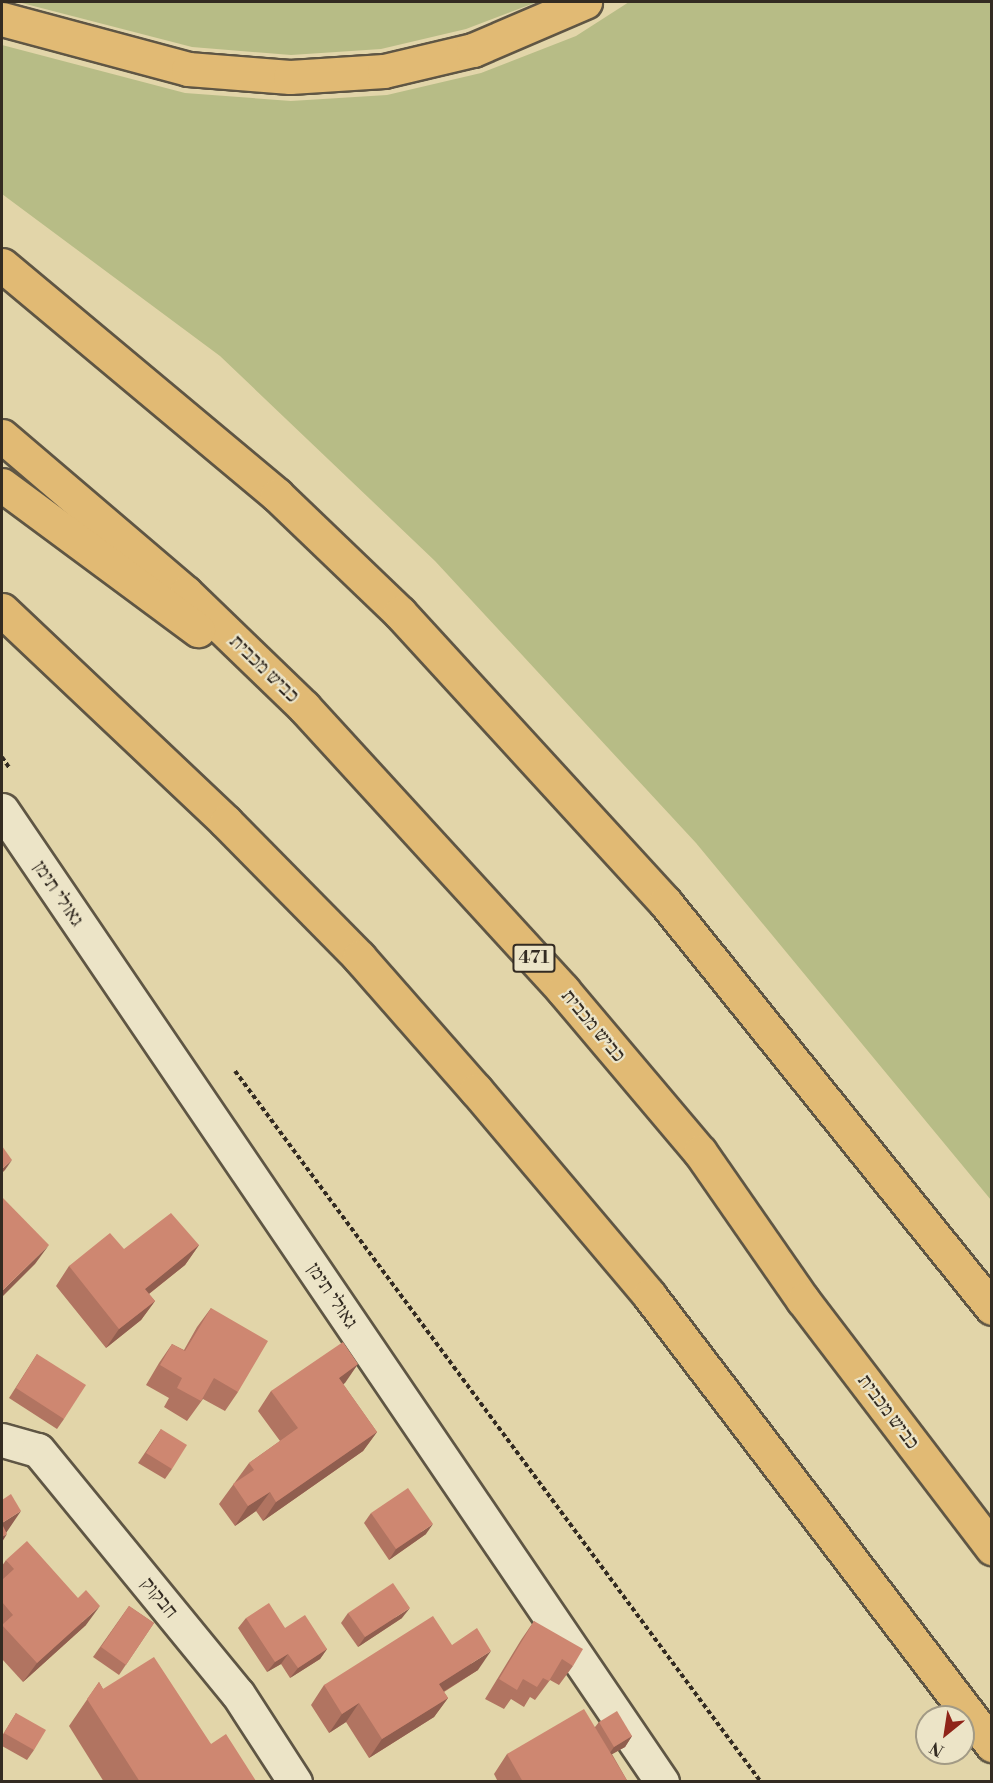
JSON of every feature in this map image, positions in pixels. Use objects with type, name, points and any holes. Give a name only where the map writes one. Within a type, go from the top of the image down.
[{"type":"highway","points":[[2,19],[188,69],[290,77],[384,71],[473,50],[585,2]]},
{"type":"highway","points":[[2,265],[277,495],[400,613],[665,902],[992,1308]]},
{"type":"highway","name":"כביש מכבית","points":[[2,436],[186,593],[304,707],[563,990],[700,1152],[803,1300],[992,1548]]},
{"type":"highway","points":[[2,485],[304,707]]},
{"type":"highway","points":[[2,610],[226,822],[359,957],[476,1090],[649,1295],[992,1745]]},
{"type":"street","name":"גאולי תימן","points":[[2,810],[662,1782]]},
{"type":"street","name":"חבקוק","points":[[2,1440],[38,1450],[238,1694],[295,1782]]},
{"type":"path","points":[[2,757],[16,776]]},
{"type":"path","points":[[229,1063],[761,1782]]},
{"type":"green space","points":[[18,2],[537,2],[466,29],[381,49],[291,55],[192,47]]},
{"type":"green space","points":[[629,2],[991,2],[991,1200],[696,843],[435,561],[220,356],[2,194],[2,45],[185,93],[291,101],[387,95],[481,73],[576,36]]},
{"type":"building","points":[[2,1146],[12,1160],[2,1169]]},
{"type":"building","points":[[2,1197],[49,1245],[2,1291]]},
{"type":"building","points":[[171,1213],[199,1245],[145,1289],[155,1301],[119,1329],[69,1266],[110,1233],[124,1249]]},
{"type":"building","points":[[211,1308],[268,1341],[238,1392],[214,1378],[201,1401],[177,1388],[182,1378],[160,1365],[172,1344],[185,1351]]},
{"type":"building","points":[[343,1342],[358,1364],[339,1378],[377,1432],[276,1502],[270,1492],[248,1506],[233,1484],[254,1470],[249,1463],[298,1428],[271,1391]]},
{"type":"building","points":[[37,1354],[86,1385],[64,1419],[16,1388]]},
{"type":"building","points":[[161,1429],[187,1445],[172,1469],[146,1453]]},
{"type":"building","points":[[408,1488],[433,1524],[396,1549],[371,1513]]},
{"type":"building","points":[[11,1494],[21,1511],[2,1523],[2,1500]]},
{"type":"building","points":[[2,1524],[7,1534],[2,1537]]},
{"type":"building","points":[[27,1541],[78,1598],[86,1590],[100,1606],[37,1663],[2,1625],[13,1615],[2,1602],[2,1580],[14,1569],[6,1560]]},
{"type":"building","points":[[393,1583],[410,1608],[365,1637],[348,1613]]},
{"type":"building","points":[[269,1603],[285,1628],[305,1615],[327,1649],[298,1668],[288,1654],[275,1662],[246,1618]]},
{"type":"building","points":[[129,1606],[154,1623],[126,1665],[101,1647]]},
{"type":"building","points":[[433,1616],[452,1645],[477,1628],[491,1651],[439,1684],[448,1698],[382,1739],[359,1703],[342,1714],[324,1685]]},
{"type":"building","points":[[534,1621],[583,1649],[573,1666],[562,1659],[549,1681],[543,1678],[537,1687],[523,1679],[517,1690],[499,1679]]},
{"type":"building","points":[[154,1657],[211,1744],[226,1734],[256,1781],[140,1782],[87,1699],[99,1682],[103,1689]]},
{"type":"building","points":[[584,1709],[628,1782],[523,1782],[507,1754]]},
{"type":"building","points":[[617,1711],[632,1736],[614,1747],[599,1722]]},
{"type":"building","points":[[16,1713],[46,1730],[34,1750],[4,1733]]}]
